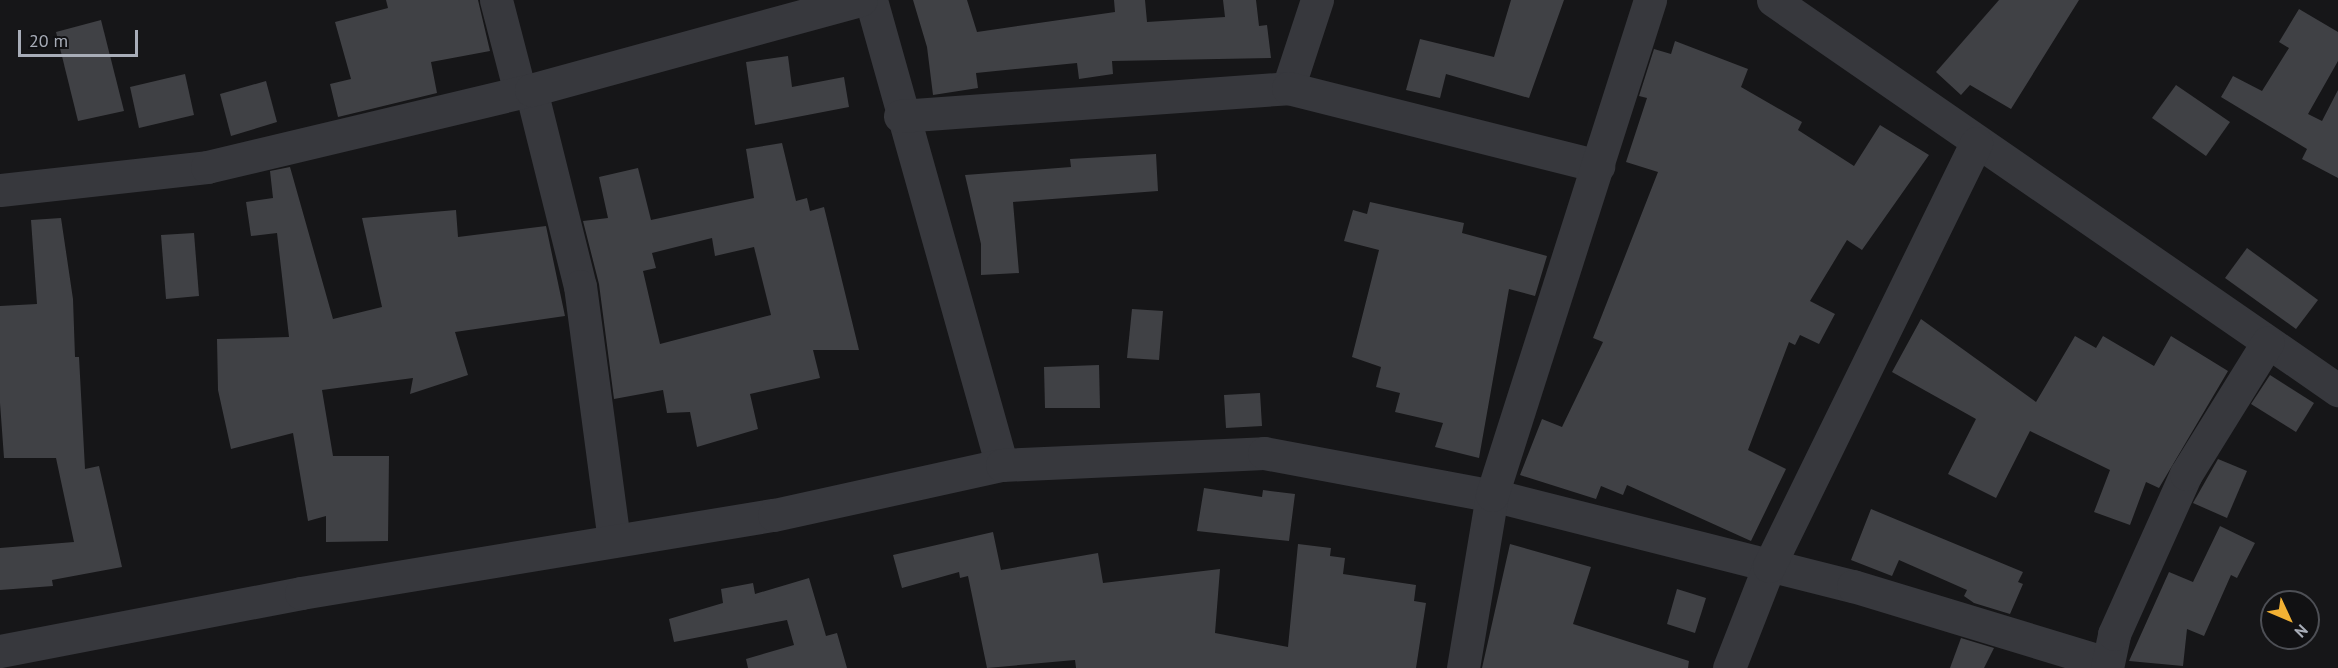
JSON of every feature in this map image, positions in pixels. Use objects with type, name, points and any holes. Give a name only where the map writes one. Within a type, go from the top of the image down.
[{"type":"street","points":[[496,0],[526,91],[580,286],[615,542]]},
{"type":"street","points":[[0,190],[207,167],[526,91],[861,0]]},
{"type":"street","points":[[871,0],[900,116],[1002,465]]},
{"type":"street","points":[[1288,88],[1317,0]]},
{"type":"street","points":[[1463,668],[1492,495],[1650,0]]},
{"type":"street","points":[[1773,0],[1976,143],[2338,390]]},
{"type":"street","points":[[900,116],[1288,88],[1598,166]]},
{"type":"street","points":[[1729,668],[1769,566],[1976,143]]},
{"type":"street","points":[[0,651],[301,593],[774,515],[1002,465],[1264,453],[1492,495],[1853,586],[2107,666],[2114,634],[2186,474],[2268,342]]},
{"type":"building","points":[[386,0],[478,0],[490,51],[431,62],[437,93],[338,117],[330,84],[351,79],[335,22],[388,8]]},
{"type":"building","points":[[913,0],[967,0],[977,32],[1115,12],[1114,0],[1145,0],[1147,22],[1225,17],[1223,0],[1256,0],[1259,26],[1267,25],[1271,58],[1112,61],[1113,74],[1079,79],[1077,63],[976,73],[978,88],[933,95],[927,47]]},
{"type":"building","points":[[1511,0],[1564,0],[1529,98],[1446,74],[1440,98],[1406,90],[1420,39],[1494,57]]},
{"type":"building","points":[[1999,0],[2079,0],[2011,109],[1970,85],[1961,95],[1936,72]]},
{"type":"building","points":[[2299,9],[2338,32],[2338,61],[2308,114],[2322,121],[2338,90],[2338,178],[2302,159],[2307,149],[2221,97],[2233,76],[2262,91],[2289,48],[2279,42]]},
{"type":"building","points":[[101,20],[124,111],[78,121],[56,32]]},
{"type":"building","points":[[1675,41],[1748,69],[1741,87],[1802,122],[1798,130],[1854,166],[1880,125],[1929,155],[1862,250],[1847,240],[1810,301],[1835,314],[1819,344],[1800,335],[1795,345],[1789,342],[1748,450],[1786,469],[1751,541],[1627,485],[1623,495],[1601,486],[1596,499],[1520,475],[1542,419],[1562,427],[1603,342],[1593,338],[1658,172],[1626,162],[1647,98],[1639,96],[1654,49],[1671,54]]},
{"type":"building","points":[[788,56],[792,87],[844,77],[849,107],[755,125],[746,62]]},
{"type":"building","points":[[185,74],[194,115],[139,128],[130,87]]},
{"type":"building","points":[[266,81],[277,122],[231,136],[220,94]]},
{"type":"building","points":[[2176,85],[2230,122],[2206,156],[2152,118]]},
{"type":"building","points":[[782,143],[796,201],[807,198],[810,211],[824,207],[859,350],[813,350],[820,378],[750,394],[758,429],[697,447],[690,412],[667,413],[663,390],[614,399],[599,284],[583,221],[608,218],[599,177],[638,168],[651,220],[754,198],[746,149]],"holes":[[[712,238],[715,256],[754,247],[771,315],[660,344],[643,271],[656,268],[652,253]]]},
{"type":"building","points":[[1156,154],[1158,191],[1013,202],[1019,273],[981,275],[981,244],[965,175],[1071,167],[1070,159]]},
{"type":"building","points":[[290,167],[333,319],[382,307],[362,218],[456,210],[458,237],[546,226],[565,316],[455,332],[468,375],[410,394],[413,378],[322,390],[333,456],[389,456],[388,541],[326,542],[326,516],[308,521],[293,433],[231,449],[218,390],[217,339],[289,337],[277,233],[251,236],[246,202],[273,198],[270,171]]},
{"type":"building","points":[[1370,202],[1464,223],[1462,233],[1547,256],[1535,296],[1509,289],[1479,458],[1435,447],[1443,423],[1395,412],[1400,393],[1376,387],[1381,367],[1352,357],[1379,250],[1344,241],[1353,210],[1367,214]]},
{"type":"building","points":[[61,218],[73,299],[75,357],[79,357],[85,469],[99,466],[122,567],[52,580],[53,586],[0,590],[0,548],[74,542],[56,458],[4,458],[0,403],[0,306],[37,304],[31,220]]},
{"type":"building","points":[[194,233],[199,296],[166,299],[161,235]]},
{"type":"building","points":[[2247,248],[2318,300],[2296,329],[2225,278]]},
{"type":"building","points":[[1132,309],[1163,311],[1159,360],[1127,358]]},
{"type":"building","points":[[1921,319],[2036,402],[2075,336],[2096,348],[2103,336],[2154,366],[2171,336],[2228,371],[2159,488],[2146,482],[2130,525],[2094,512],[2110,470],[2030,431],[1996,498],[1948,474],[1976,419],[1892,372]]},
{"type":"building","points":[[1099,365],[1100,408],[1045,408],[1044,367]]},
{"type":"building","points":[[2270,375],[2314,403],[2296,432],[2251,404]]},
{"type":"building","points":[[1260,393],[1262,426],[1226,428],[1224,395]]},
{"type":"building","points":[[2218,459],[2247,471],[2227,518],[2193,503]]},
{"type":"building","points":[[1204,488],[1262,497],[1263,490],[1295,494],[1289,541],[1197,531]]},
{"type":"building","points":[[1871,509],[2023,572],[2018,582],[2023,584],[2010,614],[1974,603],[1964,596],[1967,590],[1899,560],[1892,576],[1851,560]]},
{"type":"building","points":[[2220,526],[2255,543],[2237,578],[2231,575],[2204,636],[2187,629],[2183,666],[2129,661],[2169,572],[2193,582]]},
{"type":"building","points":[[993,532],[1001,570],[1098,553],[1103,583],[1220,569],[1215,633],[1288,647],[1298,544],[1331,548],[1330,556],[1345,558],[1343,574],[1416,585],[1414,601],[1426,603],[1416,668],[1076,668],[1075,660],[987,668],[968,576],[960,578],[959,572],[902,588],[893,555]]},
{"type":"building","points":[[1510,544],[1591,567],[1573,624],[1689,661],[1688,668],[1482,668]]},
{"type":"building","points":[[809,578],[826,636],[837,633],[847,668],[748,668],[746,659],[794,645],[787,620],[674,642],[669,619],[723,603],[721,589],[753,583],[755,594]]},
{"type":"building","points":[[1677,589],[1706,598],[1695,633],[1667,624]]},
{"type":"building","points":[[1961,638],[1994,648],[1984,668],[1950,668]]}]
